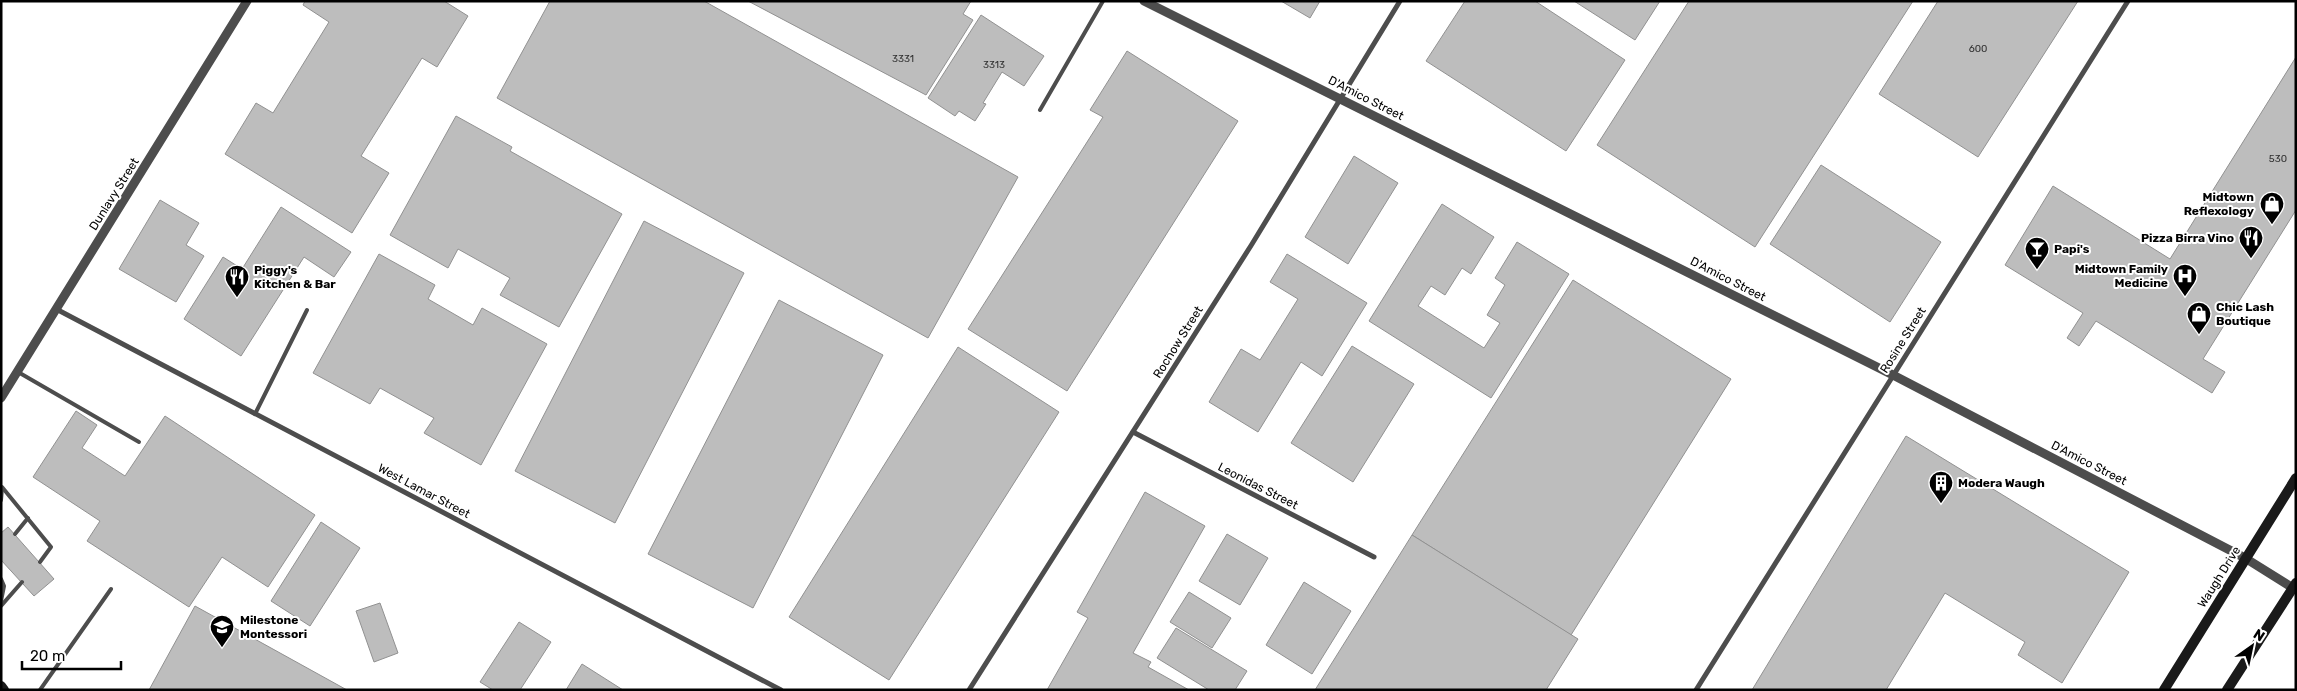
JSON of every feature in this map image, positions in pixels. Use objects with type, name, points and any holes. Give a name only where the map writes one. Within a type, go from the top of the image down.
[{"type":"main road","name":"Waugh Drive","points":[[2164,690],[2296,478]]},
{"type":"main road","points":[[2227,690],[2295,587]]},
{"type":"main road","points":[[1,686],[4,690]]},
{"type":"street","name":"Dunlavy Street","points":[[2,395],[58,310],[247,1]]},
{"type":"street","name":"D'Amico Street","points":[[1144,1],[1893,375],[2245,558],[2295,587]]},
{"type":"street","name":"Rochow Street","points":[[969,690],[1133,432],[1400,1]]},
{"type":"street","name":"Rosine Street","points":[[1696,690],[2128,1]]},
{"type":"street","name":"West Lamar Street","points":[[58,310],[781,690]]},
{"type":"street","name":"Leonidas Street","points":[[1133,432],[1374,557]]},
{"type":"lane","points":[[1040,110],[1103,1]]},
{"type":"lane","points":[[255,414],[307,310]]},
{"type":"lane","points":[[18,372],[139,442]]},
{"type":"lane","points":[[1,486],[1,500]]},
{"type":"lane","points":[[1,486],[52,547],[40,562]]},
{"type":"lane","points":[[14,534],[28,518]]},
{"type":"lane","points":[[1,579],[4,586],[1,601]]},
{"type":"lane","points":[[1,606],[22,582]]},
{"type":"lane","points":[[40,690],[111,589]]},
{"type":"building","points":[[305,1],[444,1],[468,16],[437,67],[422,58],[361,156],[389,173],[352,233],[225,154],[256,103],[273,113],[329,22],[303,5]]},
{"type":"building","points":[[550,1],[704,1],[1018,177],[928,338],[497,98]]},
{"type":"building","points":[[748,1],[971,1],[963,14],[973,20],[926,95]]},
{"type":"building","points":[[1281,1],[1320,1],[1310,18]]},
{"type":"building","points":[[1465,1],[1535,1],[1625,60],[1566,151],[1426,61]]},
{"type":"building","points":[[1574,1],[1660,1],[1635,40]]},
{"type":"building","points":[[1689,1],[1913,1],[1755,247],[1597,145]]},
{"type":"building","points":[[1938,1],[2078,1],[1978,157],[1879,94]]},
{"type":"building","points":[[981,15],[1044,56],[1024,86],[1002,72],[983,103],[986,104],[975,121],[959,111],[955,116],[928,98]]},
{"type":"building","points":[[1127,51],[1238,121],[1067,391],[968,329],[1103,117],[1090,110]]},
{"type":"building","points":[[2296,57],[2296,210],[2203,359],[2225,372],[2212,393],[2096,321],[2079,346],[2067,338],[2083,313],[2005,265],[2053,186],[2170,259]]},
{"type":"building","points":[[456,116],[512,147],[510,151],[622,214],[559,327],[500,295],[510,278],[458,249],[448,268],[390,235]]},
{"type":"building","points":[[1354,156],[1398,183],[1348,264],[1305,237]]},
{"type":"building","points":[[1821,165],[1941,242],[1890,322],[1770,244]]},
{"type":"building","points":[[160,200],[199,223],[186,245],[204,256],[176,302],[119,269]]},
{"type":"building","points":[[1442,204],[1494,237],[1471,274],[1462,268],[1445,295],[1431,286],[1418,306],[1484,348],[1500,323],[1487,315],[1505,285],[1495,278],[1517,242],[1569,274],[1491,398],[1369,321]]},
{"type":"building","name":"Piggy's Kitchen & Bar","points":[[281,207],[351,252],[334,277],[304,257],[241,356],[184,319],[223,257],[242,269]]},
{"type":"building","points":[[644,221],[744,273],[615,523],[515,471]]},
{"type":"building","points":[[379,254],[435,285],[428,299],[473,325],[482,308],[547,344],[481,465],[424,433],[434,418],[380,388],[370,404],[313,373]]},
{"type":"building","points":[[1287,254],[1367,303],[1322,376],[1301,362],[1258,432],[1209,402],[1241,349],[1260,360],[1298,299],[1270,282]]},
{"type":"building","points":[[1573,280],[1731,379],[1571,635],[1412,535]]},
{"type":"building","points":[[779,300],[883,355],[753,608],[648,554]]},
{"type":"building","points":[[1352,346],[1414,384],[1353,482],[1291,443]]},
{"type":"building","points":[[958,347],[1059,412],[889,680],[789,617]]},
{"type":"building","points":[[76,411],[97,425],[82,448],[125,476],[165,416],[315,515],[268,587],[222,557],[189,607],[87,541],[100,521],[33,477]]},
{"type":"building","name":"Modera Waugh","points":[[1906,436],[2129,572],[2062,683],[2018,655],[2025,642],[1945,593],[1886,690],[1752,690]]},
{"type":"building","points":[[1145,492],[1205,526],[1133,653],[1151,662],[1148,667],[1189,690],[1047,690],[1088,618],[1077,612]]},
{"type":"building","points":[[321,522],[360,548],[310,626],[271,601]]},
{"type":"building","points":[[8,527],[54,579],[34,596],[1,560],[1,533]]},
{"type":"building","points":[[1227,534],[1268,558],[1240,605],[1199,581]]},
{"type":"building","points":[[1412,535],[1578,639],[1546,690],[1315,690]]},
{"type":"building","points":[[1304,582],[1351,611],[1312,674],[1266,645]]},
{"type":"building","points":[[1189,592],[1231,618],[1212,648],[1170,622]]},
{"type":"building","points":[[380,603],[398,653],[374,662],[356,611]]},
{"type":"building","name":"Milestone Montessori","points":[[195,606],[347,690],[149,690]]},
{"type":"building","points":[[519,622],[551,642],[520,690],[493,690],[480,682]]},
{"type":"building","points":[[1176,628],[1247,671],[1235,690],[1209,690],[1157,658]]},
{"type":"building","points":[[582,664],[623,690],[566,690]]},
{"type":"place","name":"Midtown Reflexology","points":[[2272,225]]},
{"type":"place","name":"Pizza Birra Vino","points":[[2251,259]]},
{"type":"place","name":"Papi's","points":[[2037,270]]},
{"type":"place","name":"Midtown Family Medicine","points":[[2185,297]]},
{"type":"place","name":"Piggy's Kitchen & Bar","points":[[237,298]]},
{"type":"place","name":"Chic Lash Boutique","points":[[2199,335]]},
{"type":"place","name":"Modera Waugh","points":[[1941,504]]},
{"type":"place","name":"Milestone Montessori","points":[[222,648]]}]
